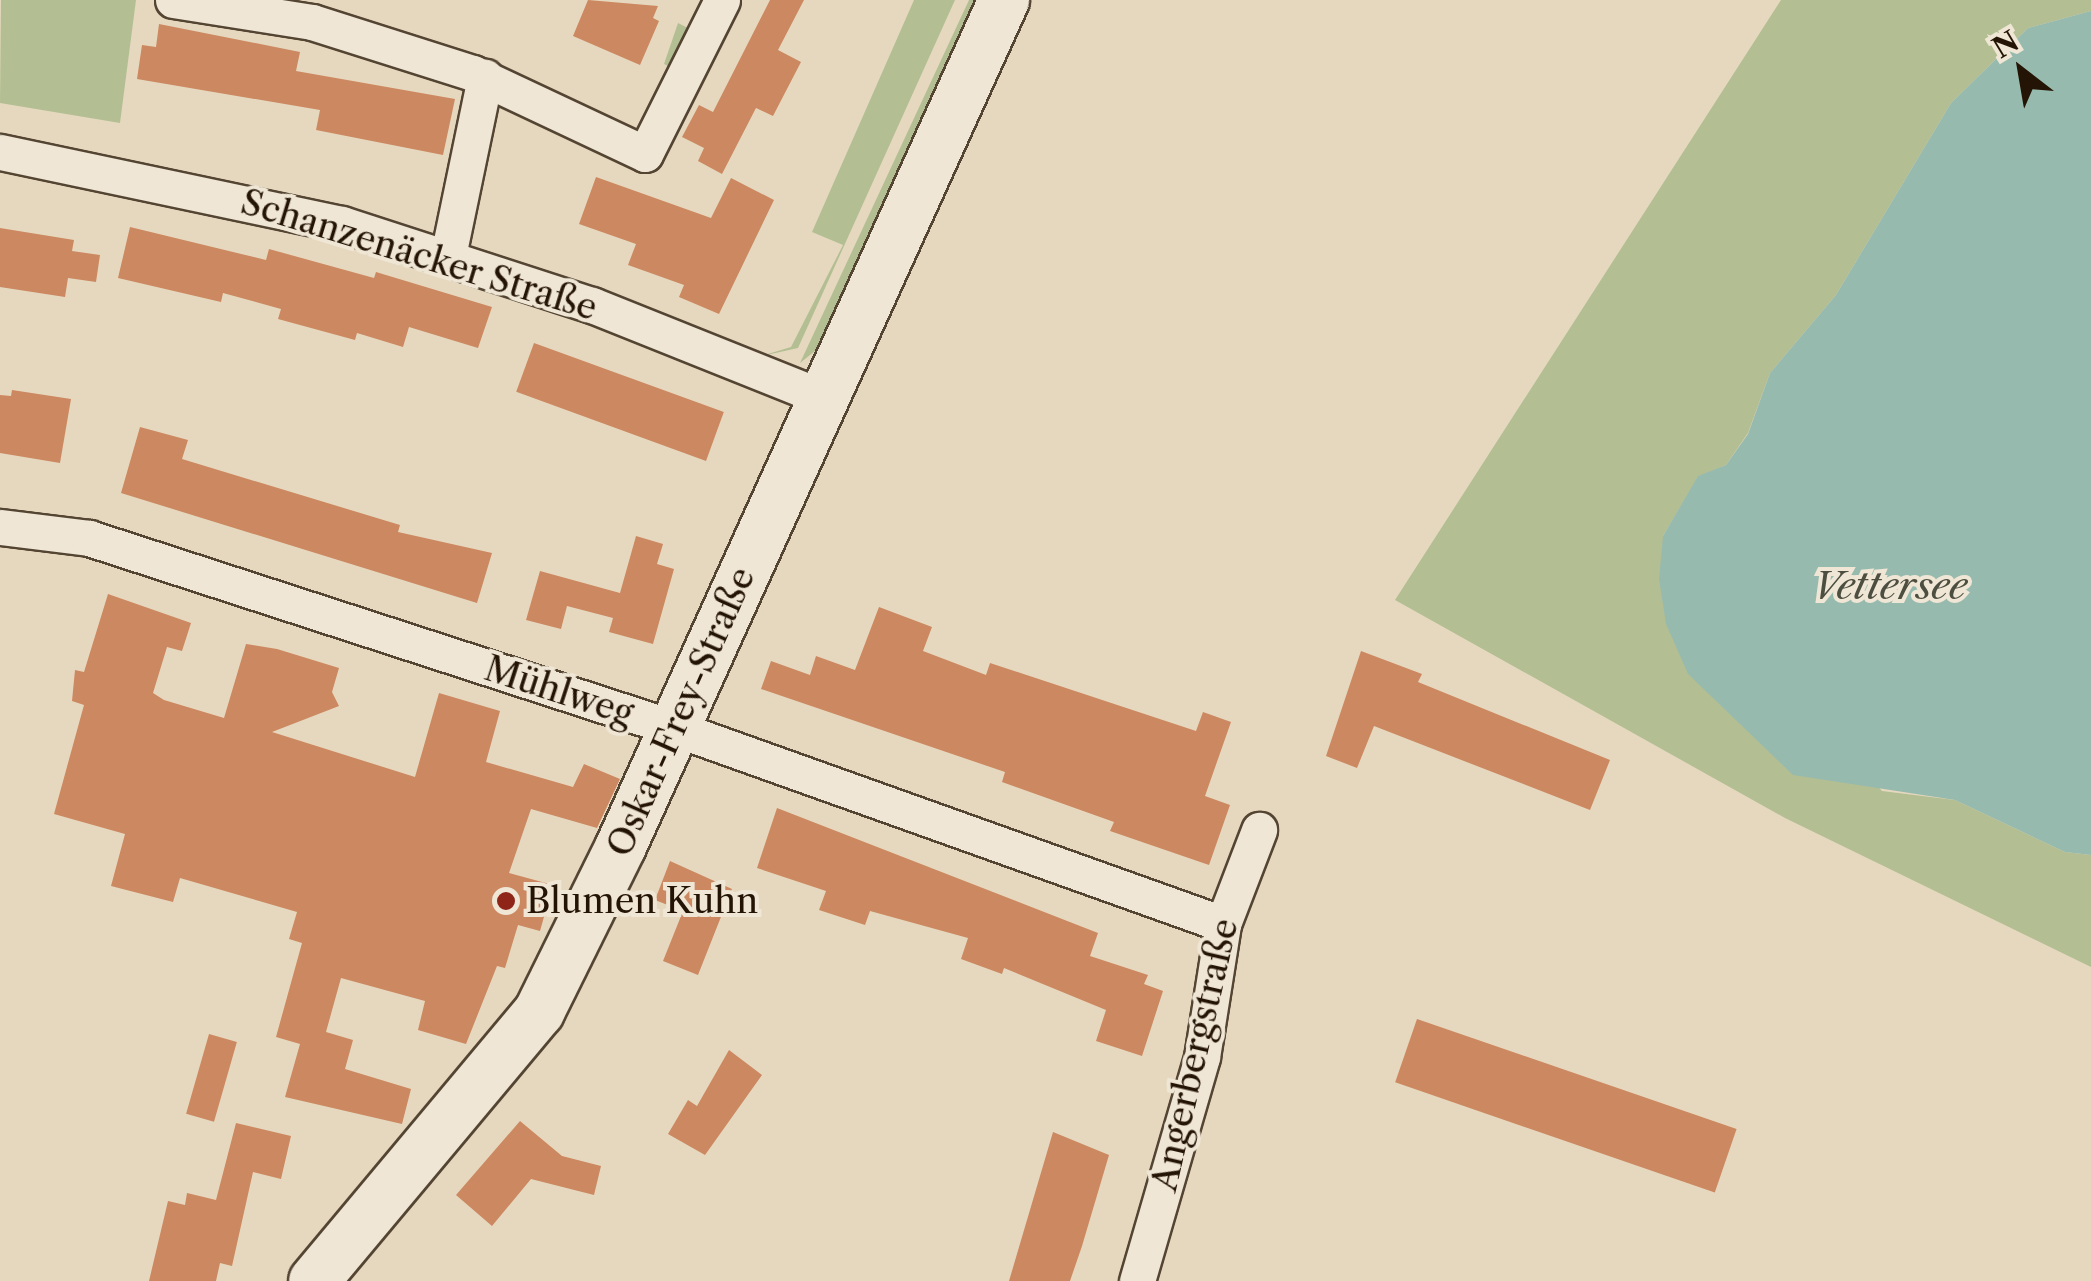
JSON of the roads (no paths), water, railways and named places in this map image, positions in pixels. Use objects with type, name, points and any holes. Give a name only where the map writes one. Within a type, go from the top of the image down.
[{"type":"street","points":[[173,0],[314,11],[485,78],[645,154],[722,0]]},
{"type":"street","name":"Oskar-Frey-Straße","points":[[314,1281],[539,1012],[674,728],[1004,0]]},
{"type":"street","points":[[448,256],[485,78]]},
{"type":"street","name":"Schanzenäcker Straße","points":[[0,152],[204,191],[448,256],[825,398]]},
{"type":"street","name":"Mühlweg","points":[[0,527],[89,538],[674,728],[1222,924]]},
{"type":"street","name":"Angerbergstraße","points":[[1137,1281],[1202,1057],[1222,924],[1259,830]]},
{"type":"water","name":"Vettersee","points":[[2091,11],[2091,855],[2065,852],[1955,800],[1793,775],[1688,674],[1666,624],[1659,579],[1663,536],[1698,476],[1726,465],[1748,434],[1770,373],[1836,295],[1951,103],[2028,28]]},
{"type":"place","name":"Blumen Kuhn","points":[[506,901]]}]
